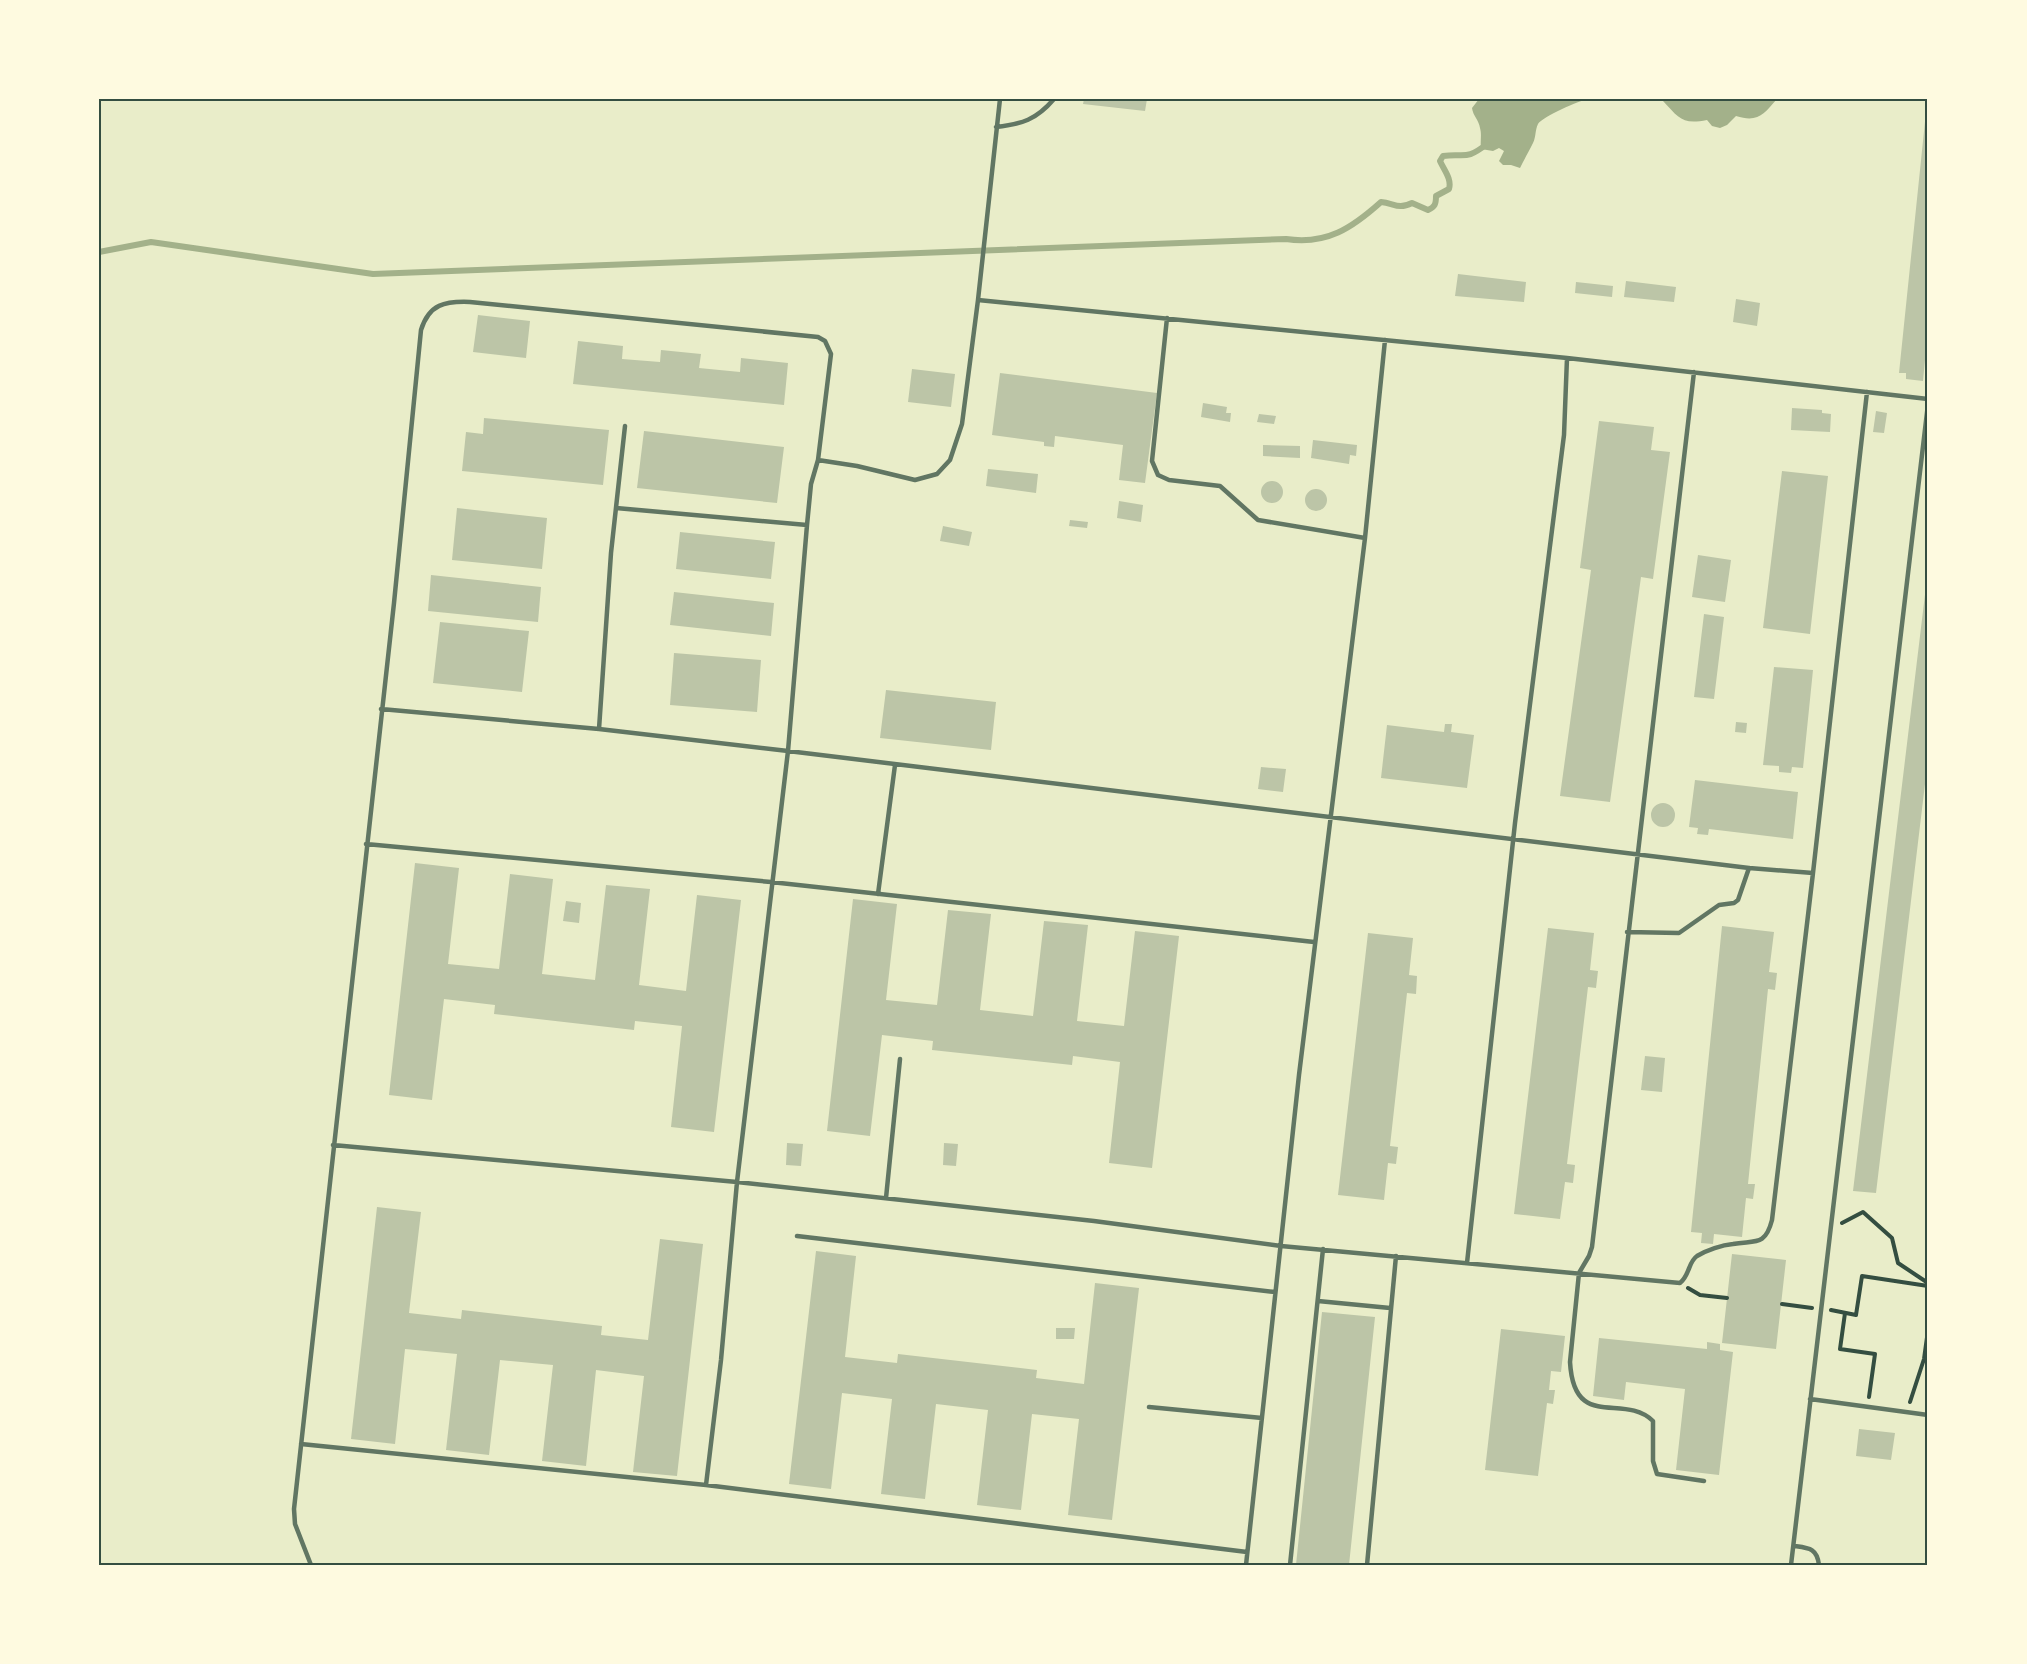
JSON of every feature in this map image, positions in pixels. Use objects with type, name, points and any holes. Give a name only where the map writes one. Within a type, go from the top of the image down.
[{"type":"lane","points":[[818,460],[857,466],[915,480],[926,479],[943,469],[954,451],[962,424],[1000,99]]},
{"type":"lane","points":[[996,127],[1027,121],[1040,114],[1054,99]]},
{"type":"lane","points":[[978,300],[1567,358],[1928,399]]},
{"type":"lane","points":[[311,1565],[295,1524],[294,1509],[394,603],[421,330],[430,312],[450,302],[470,302],[818,337],[825,340],[829,346],[831,363],[818,460],[811,484],[788,751],[737,1182],[721,1360],[706,1485]]},
{"type":"lane","points":[[1167,318],[1152,461],[1158,475],[1168,480],[1220,486],[1258,520],[1365,538]]},
{"type":"lane","points":[[1246,1565],[1314,942],[1365,538],[1385,340]]},
{"type":"lane","points":[[1467,1263],[1513,840],[1564,435],[1567,358]]},
{"type":"lane","points":[[1694,372],[1592,1247],[1579,1273],[1570,1362],[1573,1379],[1581,1396],[1588,1404],[1632,1410],[1648,1416],[1653,1421],[1653,1461],[1657,1474],[1704,1481]]},
{"type":"lane","points":[[333,1145],[737,1182],[1094,1221],[1281,1246],[1680,1283],[1688,1274],[1697,1256],[1735,1243],[1758,1242],[1769,1232],[1813,873],[1867,392]]},
{"type":"lane","points":[[1791,1565],[1928,404]]},
{"type":"lane","points":[[599,729],[616,508],[625,426]]},
{"type":"lane","points":[[616,508],[807,525]]},
{"type":"lane","points":[[381,709],[599,729],[1749,868],[1813,873]]},
{"type":"lane","points":[[878,894],[895,765]]},
{"type":"lane","points":[[366,844],[771,882],[1314,942]]},
{"type":"lane","points":[[1627,932],[1679,933],[1719,905],[1734,903],[1738,900],[1749,868]]},
{"type":"lane","points":[[886,1198],[900,1059]]},
{"type":"lane","points":[[797,1236],[1275,1292]]},
{"type":"lane","points":[[1290,1565],[1323,1249]]},
{"type":"lane","points":[[1367,1565],[1396,1256]]},
{"type":"lane","points":[[1318,1301],[1390,1308]]},
{"type":"lane","points":[[1810,1399],[1928,1415]]},
{"type":"lane","points":[[1149,1407],[1262,1418]]},
{"type":"lane","points":[[302,1444],[706,1485],[1247,1552]]},
{"type":"lane","points":[[1794,1546],[1812,1549],[1816,1553],[1819,1565]]},
{"type":"path","points":[[1830,1228],[1863,1212],[1892,1238],[1898,1263],[1928,1285]]},
{"type":"path","points":[[1782,1304],[1856,1315],[1862,1276],[1928,1285]]},
{"type":"path","points":[[1680,1283],[1700,1295],[1727,1298]]},
{"type":"path","points":[[1845,1312],[1840,1349],[1875,1354],[1868,1406]]},
{"type":"path","points":[[1907,1411],[1924,1359],[1928,1330]]},
{"type":"shaded area","points":[[1479,99],[1589,99],[1562,109],[1538,124],[1533,143],[1520,168],[1503,165],[1499,161],[1504,151],[1499,148],[1493,151],[1481,149],[1481,133],[1472,108]]},
{"type":"shaded area","points":[[1634,99],[1777,99],[1760,116],[1744,118],[1736,116],[1720,128],[1712,126],[1707,120],[1686,121],[1663,101]]},
{"type":"building","points":[[1084,99],[1147,99],[1145,111],[1083,104]]},
{"type":"building","points":[[1926,112],[1928,112],[1928,329],[1923,381],[1906,379],[1906,373],[1899,373]]},
{"type":"building","points":[[1458,274],[1526,282],[1524,302],[1455,296]]},
{"type":"building","points":[[1626,281],[1676,287],[1674,302],[1624,297]]},
{"type":"building","points":[[1576,282],[1613,286],[1612,297],[1575,293]]},
{"type":"building","points":[[1736,299],[1760,303],[1757,326],[1733,322]]},
{"type":"building","points":[[478,315],[530,321],[526,358],[473,352]]},
{"type":"building","points":[[578,341],[623,346],[622,359],[660,362],[661,350],[701,354],[699,368],[740,372],[741,358],[788,363],[784,405],[573,384]]},
{"type":"building","points":[[912,369],[955,374],[951,407],[908,402]]},
{"type":"building","points":[[1000,373],[1157,393],[1145,483],[1119,480],[1123,445],[1055,436],[1054,447],[1044,446],[1044,442],[992,435]]},
{"type":"building","points":[[1203,403],[1227,407],[1226,413],[1231,413],[1230,422],[1201,417]]},
{"type":"building","points":[[1792,408],[1822,410],[1822,413],[1831,414],[1830,432],[1791,430]]},
{"type":"building","points":[[1876,411],[1887,413],[1884,433],[1873,432]]},
{"type":"building","points":[[1259,414],[1276,416],[1274,424],[1257,422]]},
{"type":"building","points":[[484,418],[609,430],[603,485],[462,471],[466,432],[483,434]]},
{"type":"building","points":[[1599,421],[1654,427],[1651,450],[1670,452],[1653,579],[1641,577],[1610,802],[1560,796],[1591,570],[1580,568]]},
{"type":"building","points":[[644,431],[784,447],[777,503],[637,488]]},
{"type":"building","points":[[1313,440],[1357,445],[1356,456],[1350,455],[1349,464],[1311,458]]},
{"type":"building","points":[[1263,445],[1300,446],[1300,458],[1263,456]]},
{"type":"building","points":[[988,469],[1038,474],[1036,493],[986,486]]},
{"type":"building","points":[[1782,471],[1828,476],[1810,634],[1763,628]]},
{"type":"building","points":[[1272,481],[1280,484],[1283,492],[1280,500],[1272,503],[1264,500],[1261,492],[1264,484]]},
{"type":"building","points":[[1316,489],[1324,492],[1327,500],[1324,508],[1316,511],[1308,508],[1305,500],[1308,492]]},
{"type":"building","points":[[1119,501],[1143,505],[1141,522],[1117,518]]},
{"type":"building","points":[[457,508],[547,518],[542,569],[452,560]]},
{"type":"building","points":[[1070,520],[1088,522],[1087,528],[1069,526]]},
{"type":"building","points":[[943,526],[972,532],[969,546],[940,541]]},
{"type":"building","points":[[680,532],[775,542],[771,579],[676,569]]},
{"type":"building","points":[[1698,555],[1731,560],[1725,602],[1692,597]]},
{"type":"building","points":[[431,575],[541,587],[538,622],[428,611]]},
{"type":"building","points":[[1927,578],[1928,759],[1876,1193],[1853,1191]]},
{"type":"building","points":[[674,592],[774,603],[771,636],[670,625]]},
{"type":"building","points":[[1704,614],[1724,617],[1714,699],[1694,697]]},
{"type":"building","points":[[440,622],[529,631],[522,692],[433,683]]},
{"type":"building","points":[[674,653],[761,660],[757,712],[670,705]]},
{"type":"building","points":[[1774,667],[1813,670],[1803,768],[1792,767],[1791,773],[1779,772],[1779,766],[1763,765]]},
{"type":"building","points":[[886,690],[996,702],[991,750],[880,738]]},
{"type":"building","points":[[1736,722],[1747,723],[1746,733],[1735,732]]},
{"type":"building","points":[[1445,724],[1452,724],[1451,732],[1474,735],[1467,788],[1381,778],[1387,725],[1444,732]]},
{"type":"building","points":[[1261,767],[1286,769],[1283,792],[1258,789]]},
{"type":"building","points":[[1695,780],[1798,792],[1793,839],[1709,829],[1708,835],[1697,834],[1698,828],[1689,827]]},
{"type":"building","points":[[1663,803],[1671,807],[1675,815],[1671,823],[1663,827],[1655,823],[1651,815],[1655,807]]},
{"type":"building","points":[[415,863],[459,868],[448,964],[499,969],[510,874],[553,879],[542,974],[595,980],[606,885],[650,889],[639,985],[686,991],[697,895],[741,900],[714,1132],[671,1127],[682,1026],[635,1021],[634,1030],[494,1014],[495,1005],[444,999],[432,1100],[389,1095]]},
{"type":"building","points":[[853,899],[897,904],[886,1000],[937,1005],[948,910],[991,914],[980,1010],[1033,1016],[1044,921],[1088,925],[1077,1021],[1124,1026],[1135,931],[1179,936],[1152,1168],[1109,1163],[1120,1062],[1073,1056],[1072,1065],[932,1050],[933,1041],[882,1035],[870,1136],[827,1131]]},
{"type":"building","points":[[566,901],[581,903],[579,923],[563,921]]},
{"type":"building","points":[[1722,926],[1774,932],[1769,972],[1777,973],[1775,990],[1768,989],[1748,1184],[1755,1184],[1753,1199],[1746,1198],[1742,1237],[1714,1234],[1713,1244],[1701,1243],[1702,1233],[1691,1232]]},
{"type":"building","points":[[1548,928],[1594,933],[1590,970],[1598,971],[1596,988],[1588,987],[1567,1164],[1575,1165],[1573,1183],[1565,1182],[1560,1219],[1514,1214]]},
{"type":"building","points":[[1368,933],[1413,938],[1409,975],[1417,976],[1416,994],[1407,993],[1390,1146],[1398,1147],[1396,1164],[1388,1163],[1384,1200],[1338,1195]]},
{"type":"building","points":[[1645,1056],[1665,1058],[1662,1092],[1641,1090]]},
{"type":"building","points":[[787,1143],[803,1144],[801,1166],[786,1165]]},
{"type":"building","points":[[944,1143],[958,1144],[956,1166],[943,1165]]},
{"type":"building","points":[[377,1207],[421,1212],[409,1313],[461,1319],[462,1310],[602,1326],[601,1335],[648,1340],[660,1239],[703,1244],[677,1476],[633,1472],[644,1376],[596,1370],[586,1466],[542,1461],[553,1365],[500,1360],[489,1455],[446,1450],[457,1354],[405,1349],[395,1444],[351,1439]]},
{"type":"building","points":[[816,1251],[856,1256],[845,1357],[897,1363],[898,1354],[1037,1370],[1036,1378],[1084,1384],[1095,1283],[1139,1288],[1112,1520],[1068,1515],[1079,1419],[1032,1414],[1021,1510],[977,1505],[988,1410],[936,1404],[925,1499],[881,1494],[892,1399],[842,1393],[831,1489],[789,1484]]},
{"type":"building","points":[[1732,1254],[1786,1260],[1776,1349],[1722,1343]]},
{"type":"building","points":[[1322,1312],[1375,1317],[1349,1565],[1296,1565]]},
{"type":"building","points":[[1056,1328],[1075,1328],[1074,1339],[1056,1339]]},
{"type":"building","points":[[1501,1329],[1565,1336],[1561,1372],[1551,1371],[1549,1390],[1555,1390],[1553,1404],[1547,1403],[1538,1476],[1485,1470]]},
{"type":"building","points":[[1599,1338],[1707,1349],[1707,1342],[1720,1344],[1720,1350],[1733,1352],[1719,1475],[1676,1470],[1685,1389],[1626,1382],[1624,1400],[1593,1396]]},
{"type":"building","points":[[1859,1429],[1895,1433],[1891,1460],[1856,1456]]},
{"type":"waterway","points":[[99,252],[151,242],[373,274],[1314,239],[1338,233],[1349,227],[1381,202],[1399,206],[1412,203],[1430,209],[1435,205],[1436,196],[1449,189],[1450,185],[1440,161],[1443,156],[1469,154],[1487,144]]}]
